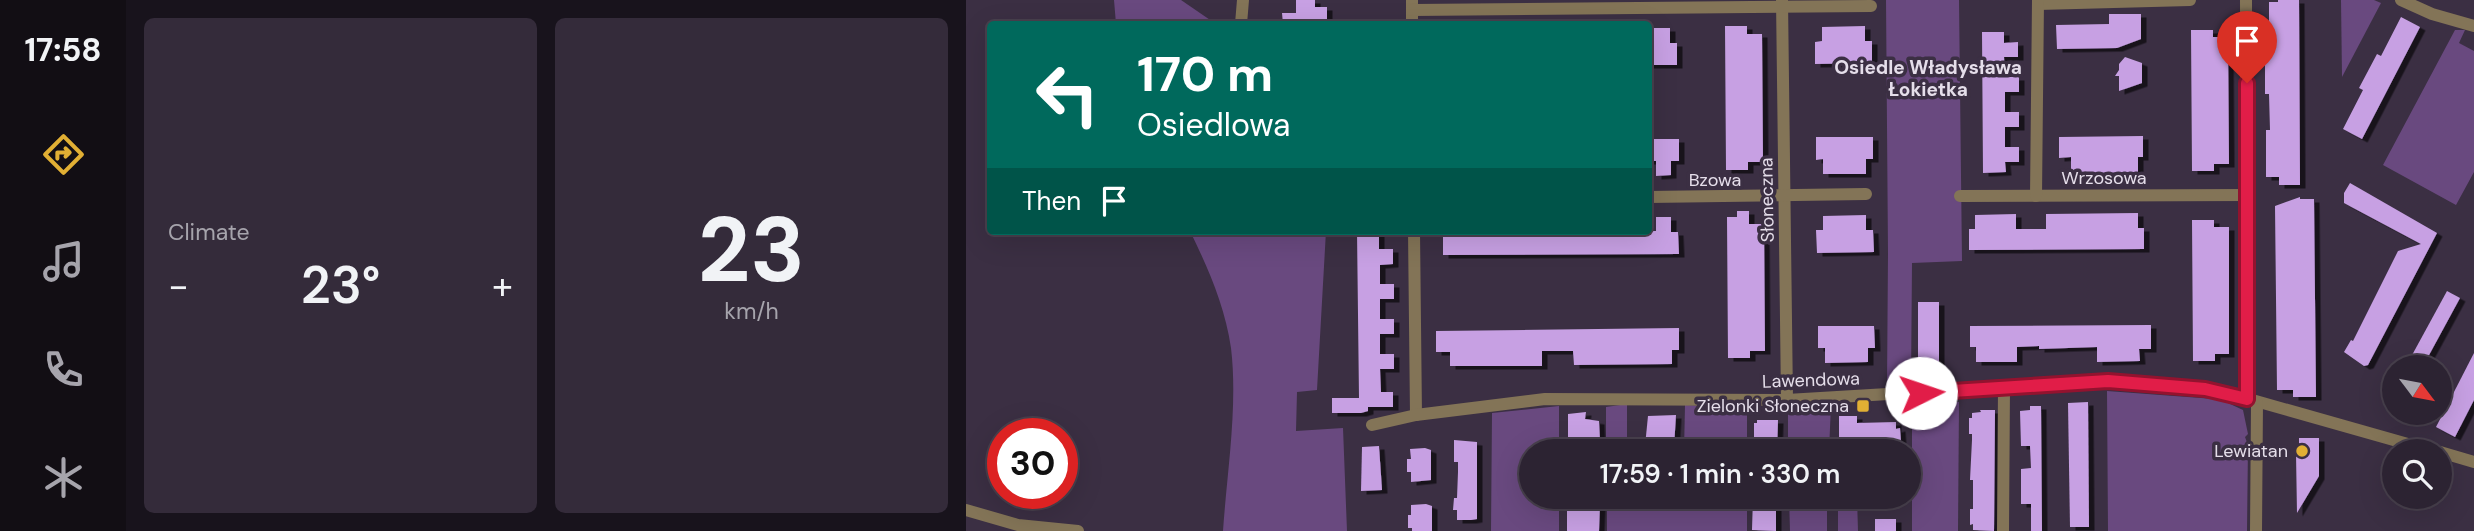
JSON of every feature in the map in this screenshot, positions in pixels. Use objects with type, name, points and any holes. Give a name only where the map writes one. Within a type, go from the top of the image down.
[{"type":"street","points":[[1241,21],[1243,0]]},
{"type":"street","points":[[2036,196],[2038,2],[2190,0]]},
{"type":"street","points":[[2246,0],[2256,531]]},
{"type":"street","points":[[2401,0],[2432,14],[2474,26]]},
{"type":"street","points":[[1412,5],[1782,3],[1871,6]]},
{"type":"street","name":"Słoneczna","points":[[1782,3],[1787,400]]},
{"type":"street","name":"Bzowa","points":[[1652,197],[1866,194]]},
{"type":"street","name":"Wrzosowa","points":[[1960,196],[2248,195]]},
{"type":"street","points":[[1414,235],[1416,415]]},
{"type":"street","name":"Lawendowa","points":[[1372,425],[1416,415],[1545,399],[1787,400],[2108,381],[2205,389],[2391,439]]},
{"type":"street","points":[[2003,531],[2004,387]]},
{"type":"street","name":"Lawendowa","points":[[2452,456],[2474,462]]},
{"type":"street","points":[[966,510],[1006,523],[1078,531]]},
{"type":"shaded area","points":[[1114,0],[1181,0],[1212,21],[1116,21]]},
{"type":"shaded area","points":[[1886,0],[1959,0],[1962,261],[1912,263],[1911,383],[1887,385],[1888,254]]},
{"type":"shaded area","points":[[2341,0],[2374,0],[2381,3],[2342,77]]},
{"type":"shaded area","points":[[2455,30],[2465,30],[2459,43],[2474,51],[2474,172],[2456,205],[2383,165]]},
{"type":"shaded area","points":[[1192,235],[1326,235],[1317,390],[1297,392],[1296,431],[1343,428],[1347,531],[1223,531],[1233,416],[1233,370],[1228,332],[1209,273]]},
{"type":"shaded area","points":[[2107,391],[2228,400],[2228,403],[2243,410],[2248,434],[2245,437],[2248,445],[2247,531],[2108,531]]},
{"type":"shaded area","points":[[1959,402],[1958,531],[1912,531],[1912,509],[1921,509],[1921,439],[1912,439],[1912,403]]},
{"type":"shaded area","points":[[1627,404],[1627,439],[1606,439],[1606,407]]},
{"type":"shaded area","points":[[1685,405],[1747,408],[1747,439],[1684,439]]},
{"type":"shaded area","points":[[1831,405],[1830,439],[1788,439],[1788,406]]},
{"type":"shaded area","points":[[1559,406],[1559,439],[1519,439],[1519,509],[1559,509],[1559,531],[1491,531],[1492,413]]},
{"type":"shaded area","points":[[1607,509],[1747,509],[1747,531],[1607,531]]},
{"type":"shaded area","points":[[1789,509],[1827,509],[1827,531],[1790,531]]},
{"type":"shaded area","points":[[1838,509],[1857,509],[1858,531],[1838,531]]},
{"type":"building","points":[[1296,0],[1315,0],[1315,7],[1327,7],[1327,21],[1283,21],[1282,13],[1296,13]]},
{"type":"building","points":[[2299,0],[2300,185],[2279,185],[2279,177],[2266,177],[2266,130],[2270,130],[2269,94],[2265,94],[2265,30],[2269,30],[2269,2]]},
{"type":"building","points":[[2109,14],[2141,14],[2141,39],[2117,48],[2057,49],[2056,25],[2109,24]]},
{"type":"building","points":[[2401,17],[2420,27],[2362,139],[2343,129],[2363,90],[2359,88],[2377,54],[2381,56]]},
{"type":"building","points":[[1725,26],[1747,26],[1747,34],[1762,34],[1763,162],[1748,162],[1748,170],[1726,170]]},
{"type":"building","points":[[1865,26],[1865,41],[1872,41],[1872,63],[1815,64],[1815,42],[1822,41],[1822,27]]},
{"type":"building","points":[[1654,28],[1670,28],[1670,43],[1677,43],[1677,65],[1652,65]]},
{"type":"building","points":[[2191,30],[2213,30],[2213,37],[2228,37],[2229,164],[2214,164],[2214,171],[2192,171]]},
{"type":"building","points":[[1982,32],[2004,32],[2004,43],[2018,42],[2018,57],[2004,57],[2005,77],[2019,77],[2019,92],[2005,92],[2005,112],[2019,112],[2019,127],[2005,127],[2005,147],[2019,147],[2019,162],[2005,162],[2006,172],[1983,173]]},
{"type":"building","points":[[2125,57],[2142,63],[2142,83],[2119,91],[2119,76],[2115,76]]},
{"type":"building","points":[[2143,136],[2143,157],[2138,157],[2138,172],[2071,173],[2071,157],[2059,158],[2059,137]]},
{"type":"building","points":[[1816,137],[1873,137],[1873,159],[1866,159],[1866,174],[1823,174],[1823,159],[1816,160]]},
{"type":"building","points":[[1652,139],[1679,139],[1679,161],[1671,161],[1671,175],[1656,176],[1656,161],[1652,161]]},
{"type":"building","points":[[2350,183],[2437,233],[2368,365],[2364,366],[2344,352],[2351,340],[2353,341],[2398,251],[2421,244],[2344,203],[2344,193]]},
{"type":"building","points":[[2300,197],[2314,199],[2316,397],[2293,397],[2293,390],[2277,390],[2275,206]]},
{"type":"building","points":[[1737,211],[1749,211],[1749,224],[1764,224],[1765,351],[1750,351],[1750,358],[1728,358],[1727,217],[1737,217]]},
{"type":"building","points":[[2138,213],[2138,228],[2144,228],[2144,249],[1969,250],[1969,229],[1975,229],[1975,215],[2016,214],[2016,229],[2046,229],[2046,214]]},
{"type":"building","points":[[1866,215],[1866,230],[1873,230],[1874,252],[1817,253],[1816,230],[1823,230],[1823,216]]},
{"type":"building","points":[[1656,217],[1671,217],[1671,232],[1678,232],[1679,254],[1443,255],[1443,235],[1652,235],[1652,231],[1656,231]]},
{"type":"building","points":[[2192,220],[2214,220],[2214,227],[2229,227],[2229,354],[2215,354],[2215,361],[2193,361]]},
{"type":"building","points":[[1357,235],[1379,235],[1379,249],[1393,249],[1393,264],[1380,265],[1380,284],[1394,284],[1394,299],[1380,299],[1380,319],[1394,319],[1394,334],[1380,334],[1380,354],[1394,354],[1394,369],[1380,369],[1381,392],[1393,392],[1393,407],[1368,407],[1368,411],[1361,413],[1332,413],[1332,398],[1359,398]]},
{"type":"building","points":[[2447,291],[2460,298],[2429,355],[2412,355]]},
{"type":"building","points":[[1918,302],[1939,302],[1939,371],[1918,371]]},
{"type":"building","points":[[2151,325],[2151,349],[2139,349],[2140,361],[2097,362],[2097,347],[2039,349],[2039,346],[2017,347],[2017,362],[1976,362],[1976,347],[1970,347],[1970,326]]},
{"type":"building","points":[[1818,326],[1874,326],[1875,348],[1868,348],[1868,362],[1825,363],[1825,348],[1818,348]]},
{"type":"building","points":[[1679,328],[1679,350],[1672,350],[1672,364],[1574,365],[1573,351],[1542,351],[1542,366],[1450,366],[1450,352],[1436,352],[1436,331]]},
{"type":"building","points":[[2474,353],[2474,400],[2455,437],[2436,427],[2452,425],[2452,396]]},
{"type":"building","points":[[2088,402],[2089,527],[2070,527],[2068,403]]},
{"type":"building","points":[[2030,406],[2041,406],[2042,531],[2031,531],[2031,504],[2021,504],[2021,469],[2031,468],[2030,446],[2021,446],[2020,411],[2030,410]]},
{"type":"building","points":[[1980,410],[1995,410],[1994,531],[1973,530],[1973,524],[1970,525],[1973,480],[1970,480],[1972,434],[1969,434],[1969,418],[1972,418],[1972,413],[1981,412]]},
{"type":"building","points":[[1586,412],[1585,419],[1599,421],[1600,439],[1568,439],[1568,414]]},
{"type":"building","points":[[1676,415],[1674,439],[1646,439],[1648,416]]},
{"type":"building","points":[[1839,416],[1857,416],[1857,423],[1896,422],[1896,429],[1900,428],[1901,439],[1839,439]]},
{"type":"building","points":[[1757,420],[1778,420],[1777,439],[1754,439],[1754,423],[1757,423]]},
{"type":"building","points":[[2299,438],[2319,438],[2319,476],[2297,513],[2296,453],[2299,453]]},
{"type":"building","points":[[1454,440],[1477,442],[1477,519],[1457,520],[1457,510],[1453,510],[1454,498],[1457,498],[1458,472],[1458,462],[1454,462]]},
{"type":"building","points":[[1379,446],[1382,490],[1361,491],[1362,447]]},
{"type":"building","points":[[1410,449],[1431,450],[1431,480],[1411,482],[1411,472],[1407,472],[1407,459],[1411,459]]},
{"type":"building","points":[[1411,505],[1432,506],[1432,531],[1412,531],[1412,528],[1408,528]]},
{"type":"building","points":[[1567,509],[1600,509],[1599,531],[1567,531]]},
{"type":"building","points":[[1753,509],[1776,509],[1776,531],[1752,530]]},
{"type":"building","points":[[1875,519],[1896,519],[1896,531],[1875,531]]},
{"type":"place","name":"Zielonki Słoneczna","points":[[1863,406]]},
{"type":"place","name":"Lewiatan","points":[[2302,451]]},
{"type":"district","name":"Osiedle Władysława Łokietka","points":[[1928,78]]},
{"type":"route","points":[[1921,393],[2108,381],[2205,389],[2247,399],[2247,83]]}]
